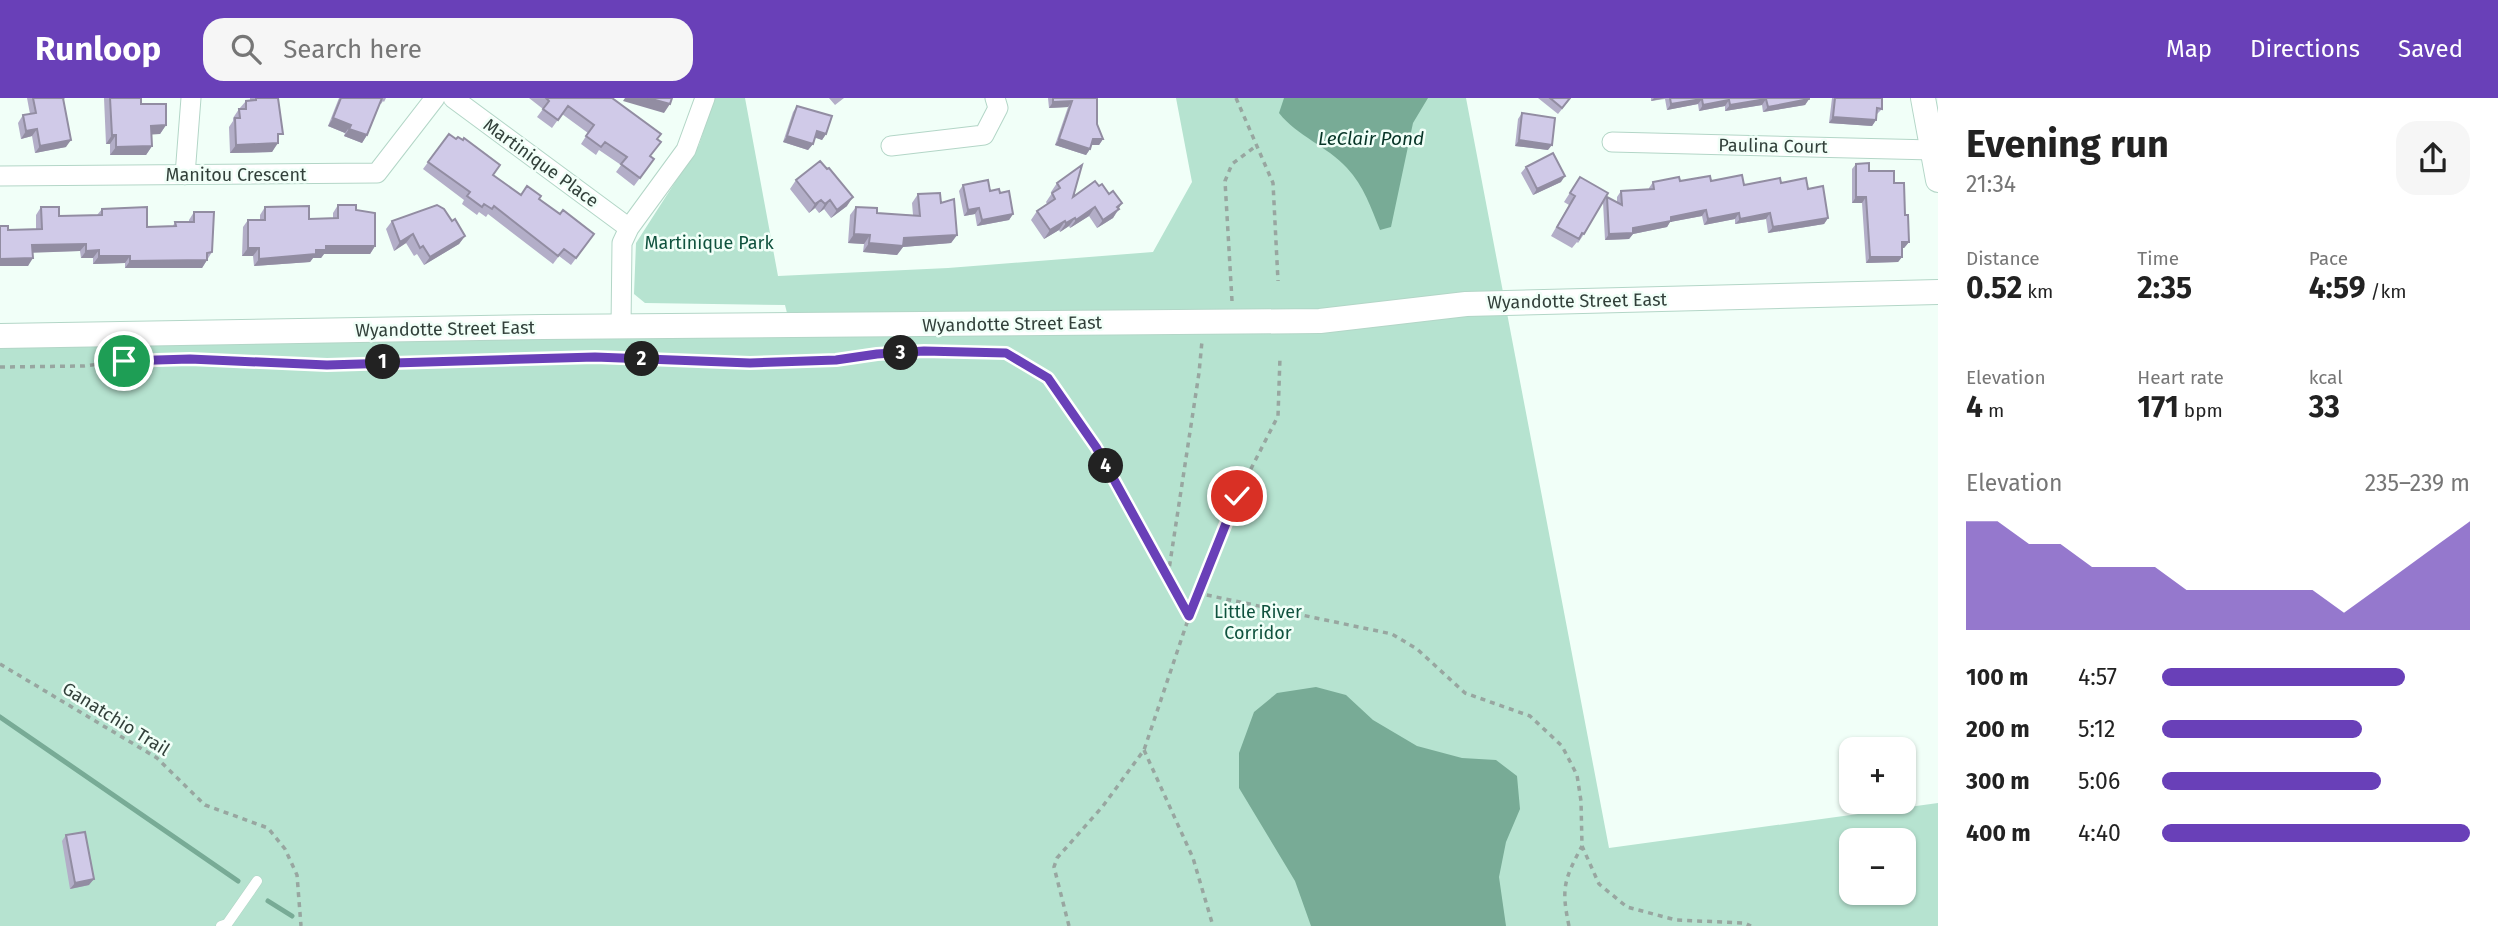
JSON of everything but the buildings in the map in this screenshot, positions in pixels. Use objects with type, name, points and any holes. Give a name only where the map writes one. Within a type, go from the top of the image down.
[{"type":"street","points":[[185,175],[191,98]]},
{"type":"street","name":"Manitou Crescent","points":[[0,176],[377,173],[435,98]]},
{"type":"street","name":"Martinique Place","points":[[453,98],[629,228]]},
{"type":"street","points":[[621,327],[622,243],[629,228],[686,150],[705,98]]},
{"type":"street","points":[[1923,98],[1938,180]]},
{"type":"street","points":[[891,146],[984,135],[996,103]]},
{"type":"street","name":"Paulina Court","points":[[1612,142],[1933,150]]},
{"type":"street","name":"Wyandotte Street East","points":[[0,336],[1320,321],[1466,304],[1938,292]]},
{"type":"lane","points":[[220,926],[227,924],[257,881]]},
{"type":"path","points":[[1236,98],[1273,183],[1278,281]]},
{"type":"path","points":[[1232,301],[1225,181],[1232,164],[1256,146]]},
{"type":"path","points":[[1168,578],[1202,338]]},
{"type":"path","points":[[0,367],[83,366],[124,361],[190,359],[327,365],[595,357],[750,363],[836,360],[924,351],[1006,353],[1048,378],[1096,447],[1189,616]]},
{"type":"path","points":[[1069,926],[1054,867],[1057,858],[1103,806],[1144,750],[1197,593],[1237,496],[1278,416],[1280,357]]},
{"type":"path","points":[[1197,593],[1392,634],[1417,649],[1465,693],[1530,716],[1562,746],[1577,775],[1581,801],[1582,846],[1599,884],[1627,907],[1679,920],[1744,923],[1751,926]]},
{"type":"path","name":"Ganatchio Trail","points":[[0,664],[157,758],[205,805],[268,828],[285,849],[297,875],[301,926]]},
{"type":"path","points":[[1144,750],[1193,858],[1213,926]]},
{"type":"path","points":[[1569,926],[1563,898],[1567,875],[1582,846]]},
{"type":"path","points":[[1674,926],[1679,920]]},
{"type":"green space","name":"Little River Corridor","points":[[714,98],[745,98],[778,276],[948,268],[1153,252],[1192,182],[1176,98],[1466,98],[1609,848],[1858,814],[1916,814],[1916,806],[1938,803],[1938,926],[0,926],[0,336],[790,325],[785,305],[645,303],[634,294],[636,243],[699,145]]},
{"type":"water","name":"LeClair Pond","points":[[1284,98],[1428,98],[1413,123],[1391,227],[1380,230],[1363,190],[1347,168],[1294,128],[1279,113]]},
{"type":"water","points":[[1316,687],[1346,695],[1373,720],[1417,746],[1462,758],[1496,760],[1517,776],[1520,809],[1506,842],[1499,877],[1506,926],[1311,926],[1295,881],[1239,788],[1239,753],[1254,712],[1277,693]]},
{"type":"waterway","points":[[0,717],[238,881]]},
{"type":"waterway","points":[[268,901],[292,916]]},
{"type":"route","points":[[124,361],[190,359],[327,365],[595,357],[750,363],[836,360],[924,351],[1006,353],[1048,378],[1096,447],[1189,616],[1237,496]]},
{"type":"park label","name":"Martinique Park","points":[[709,243]]}]
